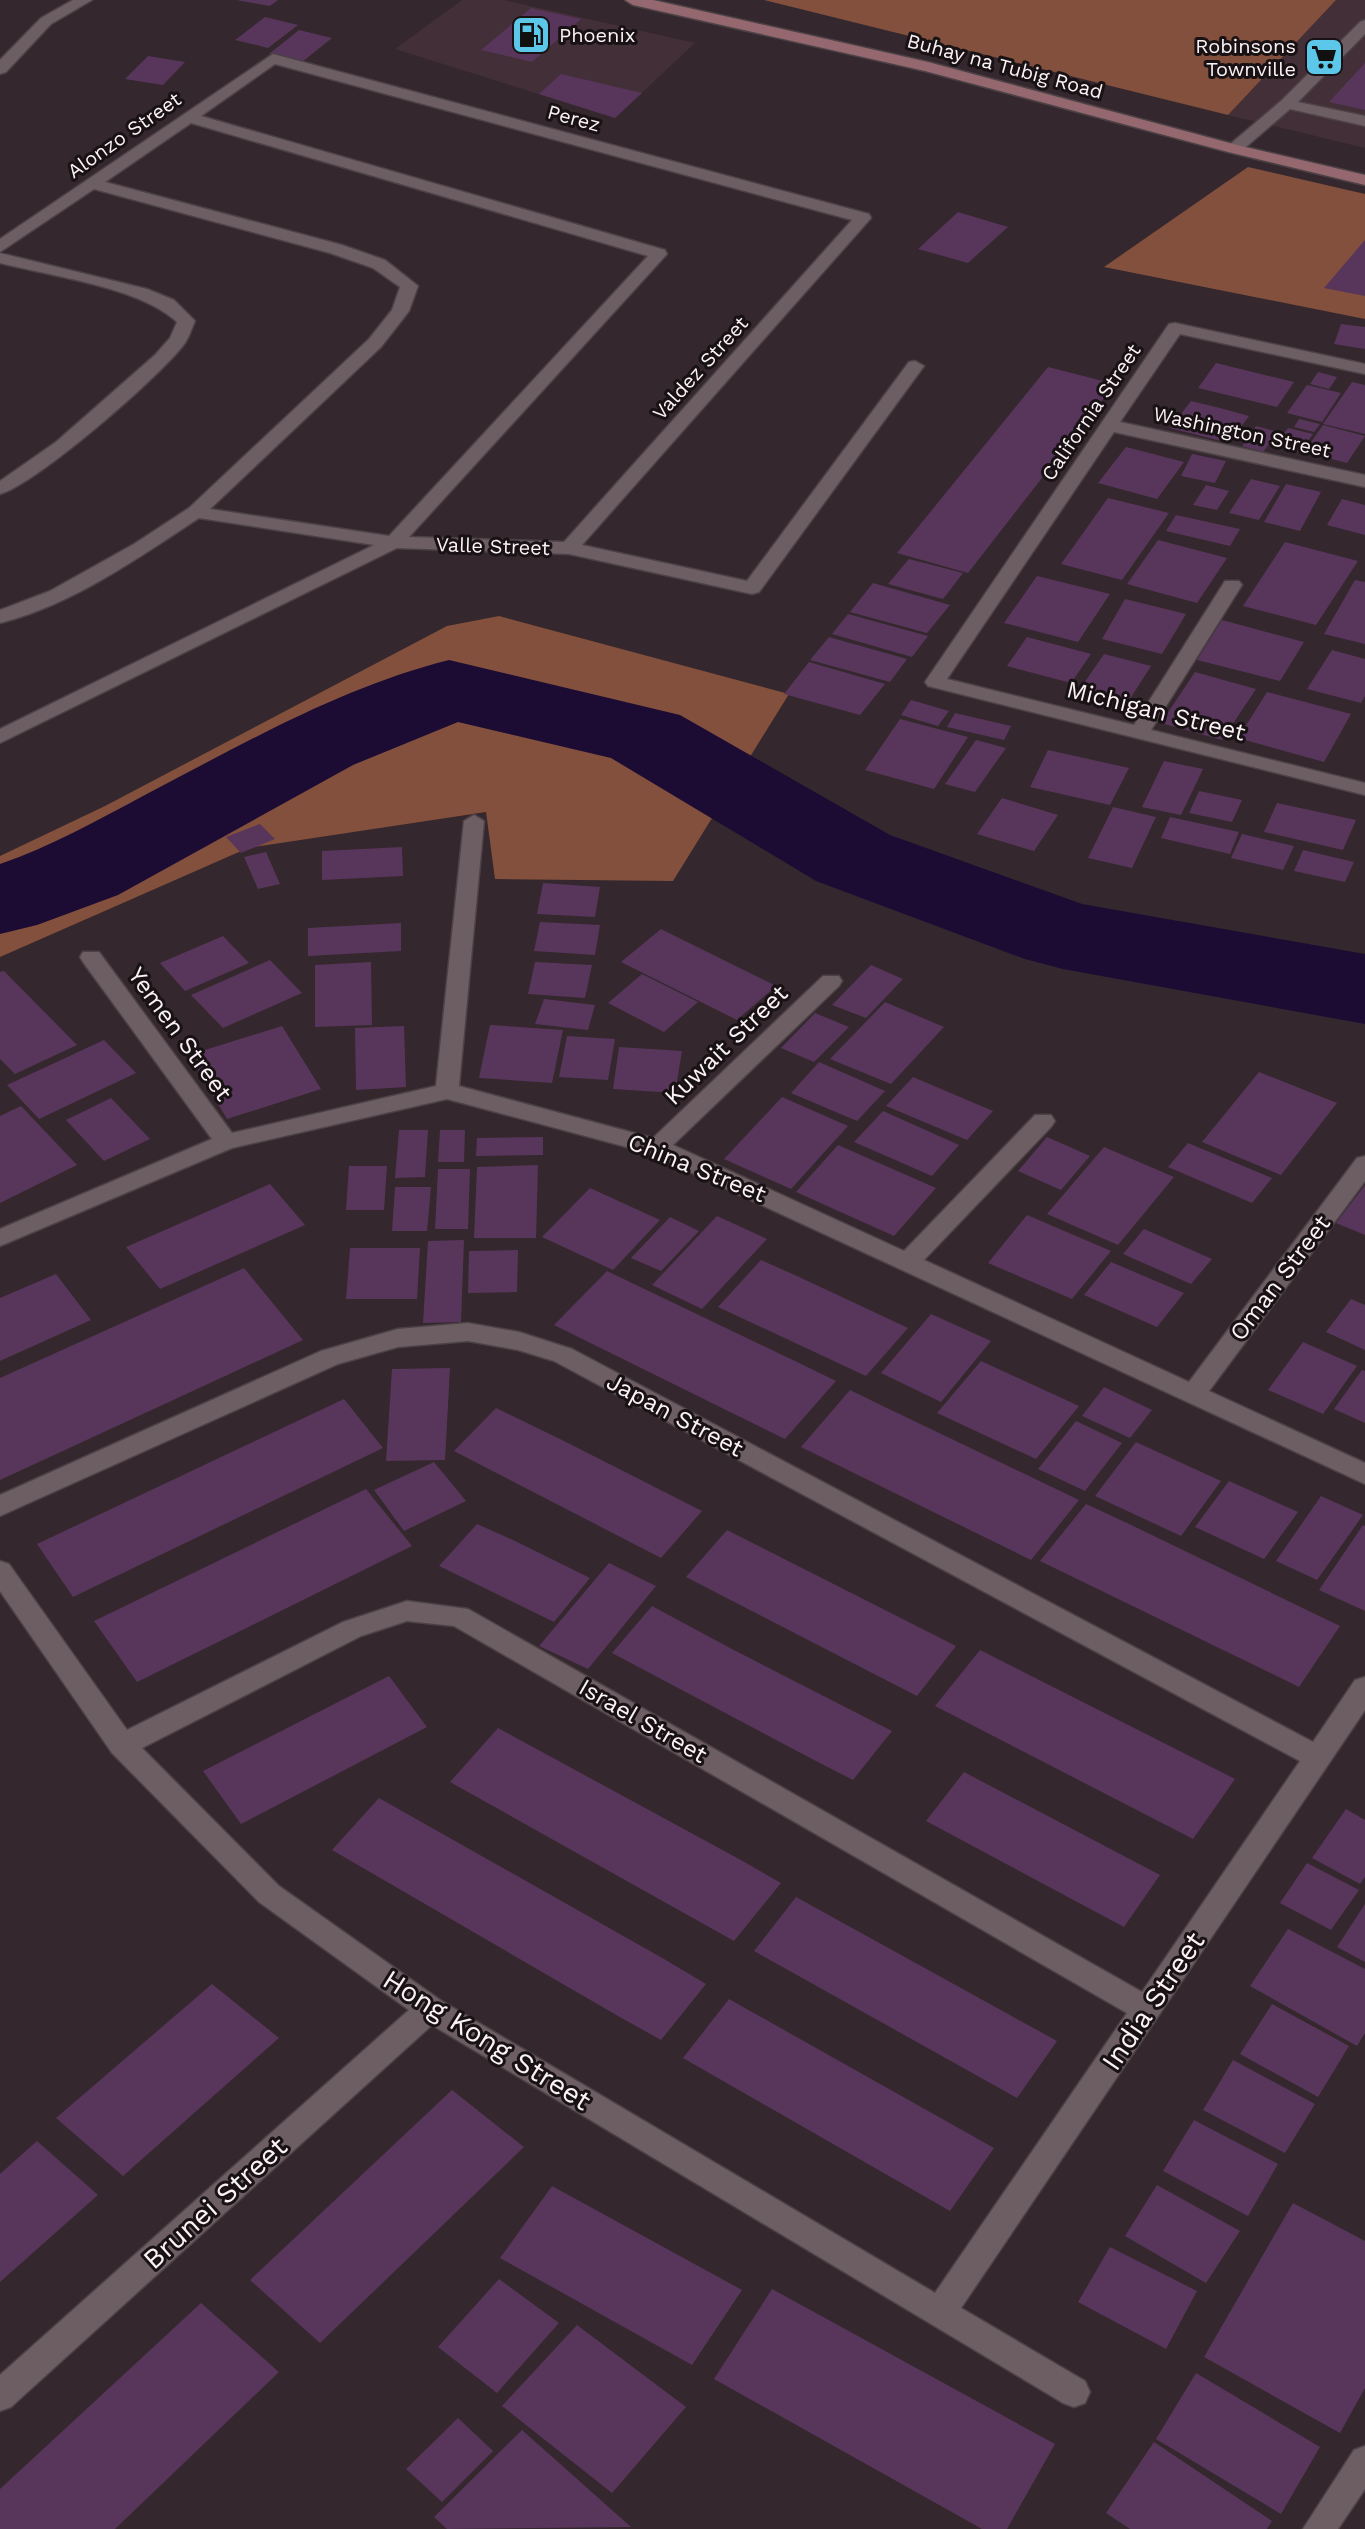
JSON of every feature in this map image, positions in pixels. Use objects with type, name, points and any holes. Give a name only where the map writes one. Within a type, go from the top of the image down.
[{"type":"main road","name":"Buhay na Tubig Road","points":[[633,0],[928,67],[1234,149],[1365,180]]},
{"type":"street","points":[[46,21],[52,0]]},
{"type":"street","points":[[0,69],[46,21],[84,0]]},
{"type":"street","points":[[1234,149],[1287,104],[1365,25]]},
{"type":"street","name":"Alonzo Street","points":[[0,247],[273,59]]},
{"type":"street","name":"Perez","points":[[273,59],[863,218]]},
{"type":"street","points":[[1287,104],[1365,121]]},
{"type":"street","points":[[189,117],[659,254],[394,542],[196,512]]},
{"type":"street","points":[[0,617],[57,595],[141,548],[196,512],[375,343],[400,311],[409,286],[379,264],[336,249],[93,184]]},
{"type":"street","name":"Valdez Street","points":[[569,548],[863,218]]},
{"type":"street","points":[[0,258],[141,293],[168,304],[186,321],[178,340],[161,359],[62,446],[20,478],[0,488]]},
{"type":"street","name":"California Street","points":[[935,682],[1175,328],[1365,369]]},
{"type":"street","name":"Valle Street","points":[[0,737],[394,542],[569,548],[752,588],[915,366]]},
{"type":"street","name":"Washington Street","points":[[1109,425],[1365,481]]},
{"type":"street","points":[[1139,733],[1232,585]]},
{"type":"street","name":"Michigan Street","points":[[935,682],[1364,786]]},
{"type":"street","points":[[447,1091],[474,821]]},
{"type":"street","name":"Yemen Street","points":[[91,957],[226,1142]]},
{"type":"street","name":"Kuwait Street","points":[[657,1147],[831,981]]},
{"type":"street","name":"China Street","points":[[0,1238],[226,1142],[447,1091],[657,1147],[1365,1474]]},
{"type":"street","points":[[909,1261],[1043,1121]]},
{"type":"street","name":"Oman Street","points":[[1194,1393],[1365,1164]]},
{"type":"street","name":"Japan Street","points":[[0,1506],[330,1357],[398,1338],[468,1332],[519,1341],[563,1355],[1318,1758]]},
{"type":"street","name":"Hong Kong Street","points":[[0,1571],[122,1745],[269,1894],[430,2009],[1074,2392]]},
{"type":"street","name":"Israel Street","points":[[122,1745],[352,1629],[407,1611],[459,1616],[1147,2010]]},
{"type":"street","name":"India Street","points":[[940,2312],[1365,1688]]},
{"type":"street","name":"Brunei Street","points":[[0,2396],[430,2009]]},
{"type":"street","points":[[1319,2529],[1365,2461]]},
{"type":"shaded area","points":[[462,0],[504,0],[695,43],[615,118],[395,49]]},
{"type":"shaded area","points":[[764,0],[1336,0],[1228,115]]},
{"type":"shaded area","name":"Robinsons Townville","points":[[1336,0],[1365,0],[1365,148],[1228,115]]},
{"type":"shaded area","points":[[1248,167],[1365,194],[1365,319],[1104,267]]},
{"type":"shaded area","points":[[499,616],[789,694],[673,881],[495,879],[486,812],[248,848],[0,957],[0,856],[105,806],[447,626]]},
{"type":"building","points":[[236,0],[278,0],[270,6]]},
{"type":"building","name":"Phoenix","points":[[531,8],[581,19],[532,62],[481,50]]},
{"type":"building","points":[[265,17],[298,25],[268,48],[235,40]]},
{"type":"building","points":[[299,30],[332,38],[302,62],[269,54]]},
{"type":"building","points":[[148,56],[185,62],[163,85],[125,79]]},
{"type":"building","points":[[1365,63],[1365,110],[1329,102]]},
{"type":"building","points":[[561,74],[642,93],[615,118],[539,94]]},
{"type":"building","points":[[958,212],[1008,227],[968,263],[918,249]]},
{"type":"building","points":[[1365,240],[1365,296],[1324,288]]},
{"type":"building","points":[[1341,324],[1365,327],[1365,349],[1334,344]]},
{"type":"building","points":[[1216,363],[1294,382],[1277,407],[1198,388]]},
{"type":"building","points":[[1048,367],[1115,384],[968,573],[897,553]]},
{"type":"building","points":[[1318,372],[1337,377],[1329,389],[1310,384]]},
{"type":"building","points":[[1352,382],[1365,385],[1365,434],[1323,424]]},
{"type":"building","points":[[1307,385],[1341,393],[1322,422],[1287,413]]},
{"type":"building","points":[[1191,401],[1249,416],[1229,443],[1170,428]]},
{"type":"building","points":[[1299,419],[1320,424],[1314,432],[1294,427]]},
{"type":"building","points":[[1323,425],[1365,436],[1347,463],[1304,452]]},
{"type":"building","points":[[1256,426],[1278,432],[1263,452],[1242,446]]},
{"type":"building","points":[[1288,428],[1313,434],[1300,452],[1274,446]]},
{"type":"building","points":[[1126,447],[1184,462],[1157,499],[1098,483]]},
{"type":"building","points":[[1192,454],[1226,461],[1215,483],[1181,476]]},
{"type":"building","points":[[1251,479],[1280,486],[1259,520],[1229,513]]},
{"type":"building","points":[[1286,484],[1321,492],[1300,531],[1264,522]]},
{"type":"building","points":[[1206,485],[1229,491],[1217,510],[1193,505]]},
{"type":"building","points":[[1108,498],[1169,513],[1122,580],[1061,564]]},
{"type":"building","points":[[1342,499],[1365,505],[1365,535],[1327,525]]},
{"type":"building","points":[[1176,515],[1240,529],[1230,546],[1166,531]]},
{"type":"building","points":[[1158,540],[1227,558],[1197,603],[1127,584]]},
{"type":"building","points":[[1285,542],[1358,561],[1316,625],[1243,606]]},
{"type":"building","points":[[909,559],[963,573],[943,599],[888,584]]},
{"type":"building","points":[[1037,576],[1110,594],[1078,642],[1004,623]]},
{"type":"building","points":[[1355,580],[1365,582],[1365,644],[1324,634]]},
{"type":"building","points":[[873,583],[950,605],[927,633],[850,612]]},
{"type":"building","points":[[1125,599],[1186,614],[1162,654],[1102,639]]},
{"type":"building","points":[[848,614],[928,636],[912,657],[832,634]]},
{"type":"building","points":[[1222,620],[1304,642],[1280,681],[1197,660]]},
{"type":"building","points":[[829,637],[907,659],[890,682],[810,660]]},
{"type":"building","points":[[1027,637],[1091,654],[1071,683],[1007,666]]},
{"type":"building","points":[[1332,650],[1365,659],[1365,696],[1361,703],[1307,689]]},
{"type":"building","points":[[1104,654],[1151,666],[1128,702],[1080,689]]},
{"type":"building","points":[[809,662],[885,684],[860,715],[784,694]]},
{"type":"building","points":[[1195,672],[1256,689],[1222,740],[1161,723]]},
{"type":"building","points":[[1267,692],[1351,714],[1324,762],[1238,738]]},
{"type":"building","points":[[911,700],[949,711],[938,726],[901,715]]},
{"type":"building","points":[[955,713],[1011,726],[1004,740],[947,727]]},
{"type":"building","points":[[900,719],[968,737],[934,789],[865,770]]},
{"type":"building","points":[[976,740],[1006,748],[975,792],[945,784]]},
{"type":"building","points":[[1048,750],[1129,768],[1110,805],[1030,787]]},
{"type":"building","points":[[1164,761],[1203,769],[1181,815],[1142,807]]},
{"type":"building","points":[[1199,791],[1242,800],[1232,822],[1189,813]]},
{"type":"building","points":[[1002,798],[1058,815],[1034,851],[977,834]]},
{"type":"building","points":[[1277,803],[1356,820],[1343,850],[1264,832]]},
{"type":"building","points":[[1113,807],[1156,817],[1132,868],[1088,858]]},
{"type":"building","points":[[1170,817],[1239,832],[1230,854],[1161,838]]},
{"type":"building","points":[[260,824],[275,839],[241,853],[226,837]]},
{"type":"building","points":[[1242,834],[1294,846],[1283,870],[1231,858]]},
{"type":"building","points":[[402,847],[403,876],[322,880],[322,851]]},
{"type":"building","points":[[1303,850],[1354,862],[1345,882],[1294,871]]},
{"type":"building","points":[[266,852],[280,884],[258,889],[244,857]]},
{"type":"building","points":[[543,883],[600,887],[595,917],[537,914]]},
{"type":"building","points":[[540,922],[600,925],[595,955],[534,951]]},
{"type":"building","points":[[401,923],[401,951],[308,956],[308,928]]},
{"type":"building","points":[[661,929],[776,986],[737,1020],[621,962]]},
{"type":"building","points":[[223,936],[249,963],[185,991],[160,963]]},
{"type":"building","points":[[270,960],[302,993],[223,1028],[191,995]]},
{"type":"building","points":[[371,962],[372,1025],[315,1027],[315,965]]},
{"type":"building","points":[[535,962],[592,965],[585,998],[528,994]]},
{"type":"building","points":[[871,965],[903,979],[866,1018],[832,1005]]},
{"type":"building","points":[[4,971],[77,1045],[15,1074],[0,1059],[0,972]]},
{"type":"building","points":[[642,974],[698,1002],[664,1032],[608,1003]]},
{"type":"building","points":[[544,999],[595,1005],[588,1030],[535,1024]]},
{"type":"building","points":[[885,1002],[944,1027],[891,1084],[830,1059]]},
{"type":"building","points":[[815,1013],[849,1027],[814,1062],[781,1048]]},
{"type":"building","points":[[490,1025],[563,1030],[552,1083],[479,1078]]},
{"type":"building","points":[[282,1026],[321,1089],[227,1119],[189,1055]]},
{"type":"building","points":[[404,1026],[406,1087],[356,1090],[355,1028]]},
{"type":"building","points":[[567,1036],[615,1039],[608,1080],[559,1077]]},
{"type":"building","points":[[104,1040],[136,1073],[39,1119],[7,1085]]},
{"type":"building","points":[[619,1047],[682,1051],[675,1093],[613,1089]]},
{"type":"building","points":[[819,1062],[885,1091],[857,1121],[791,1093]]},
{"type":"building","points":[[1259,1072],[1337,1103],[1281,1175],[1202,1142]]},
{"type":"building","points":[[913,1077],[993,1111],[967,1140],[886,1106]]},
{"type":"building","points":[[782,1097],[848,1126],[791,1189],[724,1159]]},
{"type":"building","points":[[111,1098],[150,1139],[104,1161],[66,1120]]},
{"type":"building","points":[[21,1106],[77,1165],[0,1203],[0,1116]]},
{"type":"building","points":[[883,1111],[959,1145],[932,1176],[854,1142]]},
{"type":"building","points":[[399,1130],[428,1130],[425,1177],[395,1178]]},
{"type":"building","points":[[440,1130],[465,1130],[464,1162],[438,1162]]},
{"type":"building","points":[[543,1137],[543,1155],[476,1156],[477,1138]]},
{"type":"building","points":[[1047,1137],[1090,1156],[1061,1190],[1018,1171]]},
{"type":"building","points":[[1188,1143],[1272,1178],[1252,1203],[1168,1167]]},
{"type":"building","points":[[838,1145],[936,1188],[894,1236],[796,1192]]},
{"type":"building","points":[[1104,1147],[1174,1177],[1118,1245],[1047,1214]]},
{"type":"building","points":[[538,1165],[536,1238],[474,1238],[477,1167]]},
{"type":"building","points":[[349,1166],[387,1166],[384,1210],[346,1210]]},
{"type":"building","points":[[438,1169],[470,1169],[468,1229],[435,1229]]},
{"type":"building","points":[[270,1184],[305,1225],[160,1289],[126,1247]]},
{"type":"building","points":[[1365,1185],[1365,1235],[1336,1223]]},
{"type":"building","points":[[395,1187],[431,1187],[427,1231],[392,1231]]},
{"type":"building","points":[[590,1188],[660,1220],[613,1270],[542,1237]]},
{"type":"building","points":[[1027,1215],[1111,1251],[1072,1299],[988,1263]]},
{"type":"building","points":[[717,1216],[767,1239],[702,1309],[652,1285]]},
{"type":"building","points":[[670,1217],[699,1231],[661,1271],[631,1258]]},
{"type":"building","points":[[1144,1229],[1212,1259],[1191,1284],[1123,1254]]},
{"type":"building","points":[[464,1240],[461,1322],[423,1323],[428,1241]]},
{"type":"building","points":[[350,1248],[420,1248],[417,1299],[346,1299]]},
{"type":"building","points":[[518,1250],[517,1292],[468,1293],[469,1251]]},
{"type":"building","points":[[761,1260],[908,1328],[866,1376],[718,1307]]},
{"type":"building","points":[[1111,1262],[1184,1293],[1157,1327],[1084,1295]]},
{"type":"building","points":[[244,1268],[303,1340],[0,1480],[0,1378]]},
{"type":"building","points":[[607,1271],[836,1381],[785,1439],[554,1325]]},
{"type":"building","points":[[56,1274],[91,1320],[0,1361],[0,1298]]},
{"type":"building","points":[[1351,1299],[1365,1305],[1365,1350],[1326,1332]]},
{"type":"building","points":[[931,1314],[991,1341],[941,1402],[881,1373]]},
{"type":"building","points":[[1303,1342],[1357,1366],[1323,1414],[1268,1390]]},
{"type":"building","points":[[981,1361],[1079,1406],[1036,1459],[937,1413]]},
{"type":"building","points":[[450,1368],[445,1460],[386,1461],[392,1369]]},
{"type":"building","points":[[1362,1370],[1365,1371],[1365,1423],[1334,1409]]},
{"type":"building","points":[[1104,1387],[1152,1410],[1130,1438],[1082,1416]]},
{"type":"building","points":[[850,1390],[1079,1500],[1031,1560],[801,1447]]},
{"type":"building","points":[[344,1399],[383,1448],[73,1597],[37,1544]]},
{"type":"building","points":[[496,1408],[702,1511],[661,1558],[454,1451]]},
{"type":"building","points":[[1076,1421],[1122,1443],[1085,1491],[1038,1469]]},
{"type":"building","points":[[1136,1442],[1221,1481],[1181,1536],[1095,1496]]},
{"type":"building","points":[[434,1462],[466,1501],[404,1531],[374,1490]]},
{"type":"building","points":[[1229,1481],[1298,1512],[1264,1559],[1195,1527]]},
{"type":"building","points":[[366,1489],[412,1546],[137,1682],[94,1621]]},
{"type":"building","points":[[1321,1496],[1363,1515],[1317,1580],[1276,1561]]},
{"type":"building","points":[[1086,1504],[1340,1626],[1299,1687],[1040,1561]]},
{"type":"building","points":[[477,1524],[590,1578],[554,1622],[439,1566]]},
{"type":"building","points":[[1365,1526],[1365,1611],[1319,1590]]},
{"type":"building","points":[[727,1530],[956,1646],[917,1696],[686,1577]]},
{"type":"building","points":[[609,1563],[656,1586],[588,1669],[539,1646]]},
{"type":"building","points":[[652,1606],[892,1731],[853,1780],[812,1759],[612,1653]]},
{"type":"building","points":[[980,1650],[1235,1779],[1193,1839],[935,1706]]},
{"type":"building","points":[[389,1676],[427,1727],[241,1824],[203,1771]]},
{"type":"building","points":[[498,1728],[781,1883],[734,1941],[450,1782]]},
{"type":"building","points":[[964,1772],[1160,1875],[1124,1927],[926,1821]]},
{"type":"building","points":[[379,1798],[706,1984],[661,2040],[618,2016],[332,1850]]},
{"type":"building","points":[[1346,1809],[1365,1820],[1365,1877],[1360,1884],[1312,1858]]},
{"type":"building","points":[[1307,1863],[1359,1890],[1331,1930],[1280,1903]]},
{"type":"building","points":[[796,1897],[1057,2041],[1017,2098],[754,1951]]},
{"type":"building","points":[[1365,1904],[1365,1962],[1337,1947]]},
{"type":"building","points":[[1288,1929],[1365,1969],[1365,2033],[1357,2046],[1250,1986]]},
{"type":"building","points":[[212,1984],[279,2038],[123,2176],[56,2118]]},
{"type":"building","points":[[729,1999],[994,2148],[950,2211],[683,2058]]},
{"type":"building","points":[[1272,2004],[1349,2046],[1318,2097],[1240,2054]]},
{"type":"building","points":[[1233,2060],[1315,2104],[1285,2153],[1203,2110]]},
{"type":"building","points":[[452,2090],[524,2147],[320,2343],[250,2280]]},
{"type":"building","points":[[1194,2120],[1278,2164],[1248,2216],[1163,2171]]},
{"type":"building","points":[[37,2141],[98,2195],[0,2282],[0,2174]]},
{"type":"building","points":[[1157,2185],[1240,2231],[1206,2283],[1125,2236]]},
{"type":"building","points":[[552,2186],[742,2290],[692,2365],[500,2258]]},
{"type":"building","points":[[1293,2203],[1365,2241],[1365,2388],[1340,2433],[1204,2357]]},
{"type":"building","points":[[1110,2247],[1197,2291],[1166,2349],[1078,2302]]},
{"type":"building","points":[[499,2279],[559,2323],[497,2393],[438,2347]]},
{"type":"building","points":[[772,2289],[1055,2444],[1007,2529],[982,2529],[714,2379]]},
{"type":"building","points":[[201,2303],[279,2372],[115,2529],[0,2529],[0,2489]]},
{"type":"building","points":[[577,2325],[686,2407],[612,2493],[502,2406]]},
{"type":"building","points":[[1196,2373],[1320,2447],[1281,2514],[1156,2439]]},
{"type":"building","points":[[458,2418],[493,2451],[442,2502],[406,2469]]},
{"type":"building","points":[[522,2430],[631,2527],[447,2529],[434,2517]]},
{"type":"building","points":[[1154,2442],[1272,2521],[1267,2529],[1130,2529],[1106,2513]]},
{"type":"waterway","points":[[0,901],[81,872],[318,744],[449,690],[645,736],[853,858],[1063,935],[1365,989]]},
{"type":"place","name":"Phoenix","points":[[531,35]]},
{"type":"place","name":"Robinsons Townville","points":[[1324,57]]}]
